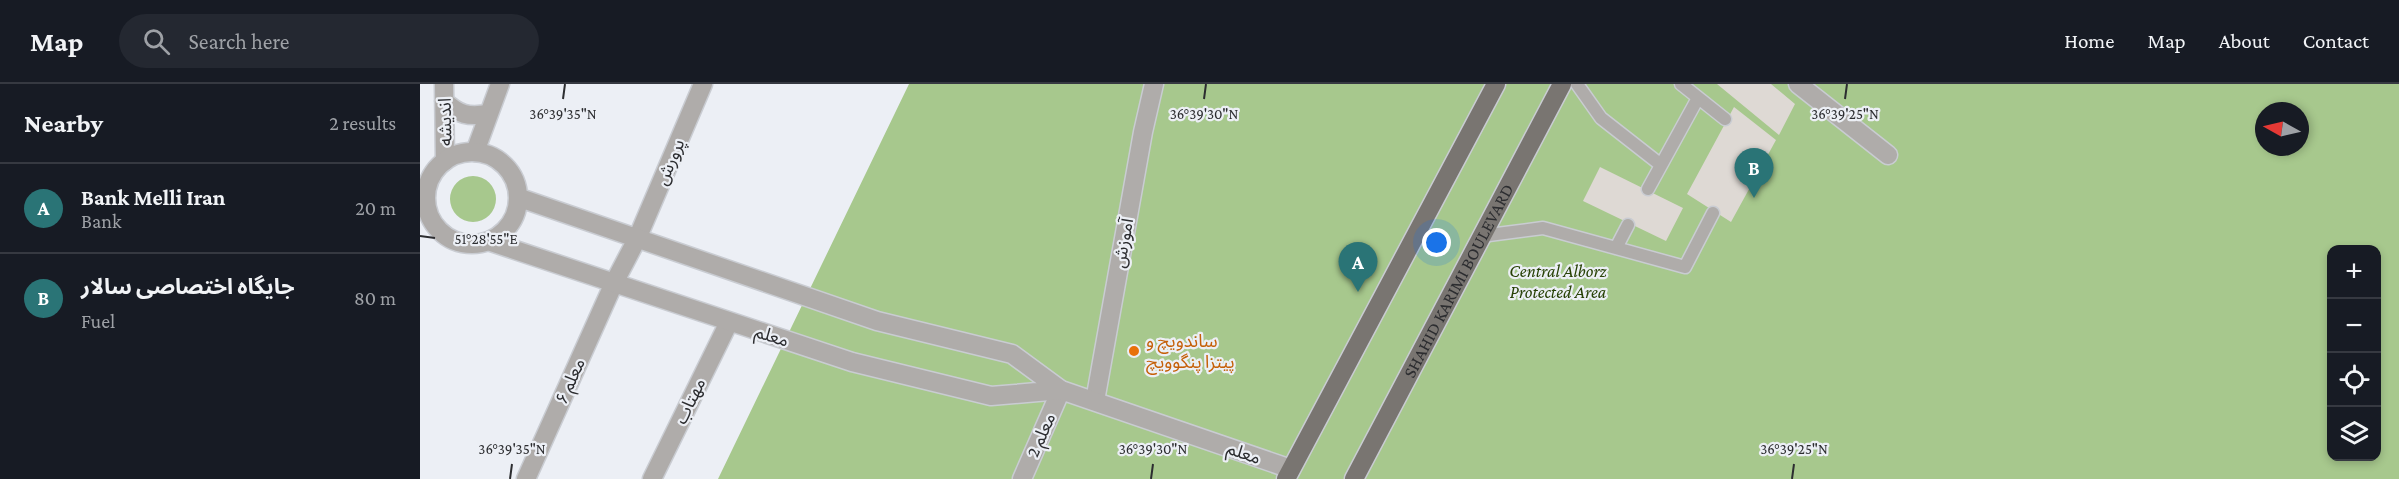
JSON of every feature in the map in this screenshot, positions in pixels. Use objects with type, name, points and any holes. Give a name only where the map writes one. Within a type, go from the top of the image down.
[{"type":"main road","points":[[1288,474],[1496,84]]},
{"type":"main road","name":"SHAHID KARIMI BOULEVARD","points":[[1354,479],[1562,84]]},
{"type":"street","points":[[475,152],[500,84]]},
{"type":"street","name":"پرورش","points":[[614,283],[636,239],[703,84]]},
{"type":"street","name":"آموزش","points":[[1095,402],[1143,132],[1154,84]]},
{"type":"street","points":[[1798,84],[1888,155]]},
{"type":"street","points":[[444,92],[452,108],[466,115],[488,114]]},
{"type":"street","name":"اندیشه","points":[[444,92],[445,161]]},
{"type":"street","points":[[475,152],[496,158],[508,168],[520,198],[518,211],[508,228],[491,242],[476,246],[460,244],[446,237],[434,226],[424,210],[425,179],[454,155],[475,152]]},
{"type":"street","name":"معلم","points":[[520,198],[877,321],[1012,354],[1061,390],[1288,474]]},
{"type":"street","name":"معلم","points":[[491,242],[852,362],[991,396],[1061,390]]},
{"type":"street","name":"معلم ۶","points":[[526,479],[614,283]]},
{"type":"street","name":"مهتاب","points":[[652,479],[729,322]]},
{"type":"street","name":"معلم 2","points":[[1022,479],[1061,390]]},
{"type":"lane","points":[[1577,84],[1601,118],[1661,165]]},
{"type":"lane","points":[[1681,84],[1725,119]]},
{"type":"lane","points":[[1648,189],[1698,98]]},
{"type":"lane","points":[[1481,236],[1543,228],[1685,267],[1713,213]]},
{"type":"lane","points":[[1616,248],[1628,225]]},
{"type":"green space","name":"Central Alborz Protected Area","points":[[909,84],[2399,84],[2399,479],[718,479]]},
{"type":"green space","points":[[473,176],[489,183],[496,199],[489,215],[473,222],[457,215],[450,199],[457,183]]},
{"type":"building","points":[[1717,84],[1771,84],[1795,104],[1779,135]]},
{"type":"building","points":[[1734,107],[1776,140],[1731,222],[1687,194]]},
{"type":"building","points":[[1600,167],[1683,208],[1666,241],[1583,201]]},
{"type":"place","name":"جایگاه اختصاصی سالار","points":[[1754,198]]},
{"type":"place","name":"Bank Melli Iran","points":[[1358,292]]},
{"type":"place","name":"ساندویچ و پیتزا پنگوویچ","points":[[1134,351]]}]
